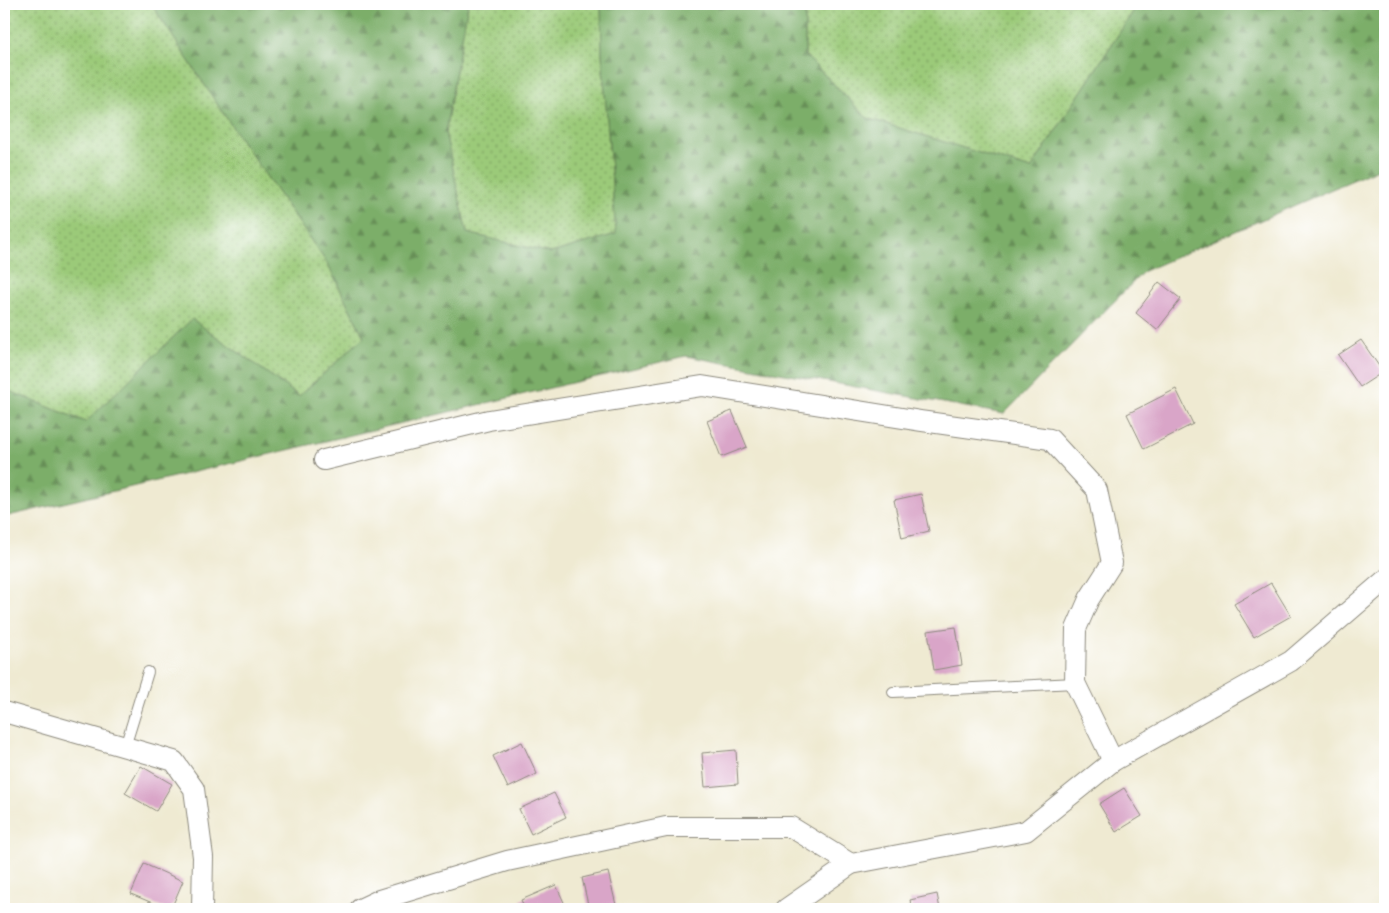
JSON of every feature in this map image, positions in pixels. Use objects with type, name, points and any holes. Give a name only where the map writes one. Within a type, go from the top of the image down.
[{"type":"street","points":[[324,460],[489,420],[702,386],[921,421],[1050,439],[1097,490],[1112,563],[1089,599],[1076,629],[1075,683],[1114,761]]},
{"type":"street","points":[[786,909],[851,864],[1026,831],[1114,761],[1291,661],[1385,580]]},
{"type":"street","points":[[4,712],[174,761],[194,789],[203,857],[202,909]]},
{"type":"street","points":[[360,909],[379,900],[507,861],[666,827],[790,827],[851,864]]},
{"type":"lane","points":[[125,747],[148,672]]},
{"type":"lane","points":[[893,692],[1075,683]]},
{"type":"green space","points":[[4,4],[149,4],[154,8],[237,134],[327,263],[364,337],[299,396],[192,319],[86,422],[4,389]]},
{"type":"green space","points":[[149,4],[468,4],[445,132],[467,233],[551,253],[616,234],[602,54],[601,4],[805,4],[805,55],[867,118],[1031,169],[1138,4],[1385,4],[1385,166],[1144,271],[1004,414],[686,356],[4,517],[4,389],[86,422],[192,319],[299,396],[364,337],[327,263],[237,134],[154,8]]},
{"type":"green space","points":[[468,4],[601,4],[602,54],[616,234],[551,253],[467,233],[445,132]]},
{"type":"green space","points":[[805,4],[1138,4],[1031,169],[867,118],[805,55]]},
{"type":"building","points":[[1159,282],[1181,299],[1157,330],[1136,313]]},
{"type":"building","points":[[1361,340],[1383,372],[1360,387],[1338,355]]},
{"type":"building","points":[[1176,389],[1193,424],[1144,449],[1127,414]]},
{"type":"building","points":[[732,411],[747,447],[721,457],[707,421]]},
{"type":"building","points":[[921,494],[929,531],[902,538],[894,500]]},
{"type":"building","points":[[1271,583],[1291,616],[1254,637],[1234,604]]},
{"type":"building","points":[[956,627],[962,665],[934,670],[928,631]]},
{"type":"building","points":[[522,742],[537,774],[508,788],[493,756]]},
{"type":"building","points":[[736,750],[738,784],[705,787],[702,753]]},
{"type":"building","points":[[141,766],[172,784],[156,811],[125,793]]},
{"type":"building","points":[[1124,788],[1142,816],[1116,832],[1099,804]]},
{"type":"building","points":[[554,793],[566,817],[531,834],[519,809]]},
{"type":"building","points":[[144,864],[183,881],[171,909],[131,894]]},
{"type":"building","points":[[608,872],[617,909],[589,909],[582,878]]},
{"type":"building","points":[[556,885],[567,909],[525,909],[521,900]]},
{"type":"building","points":[[937,894],[940,909],[912,909],[910,900]]}]
